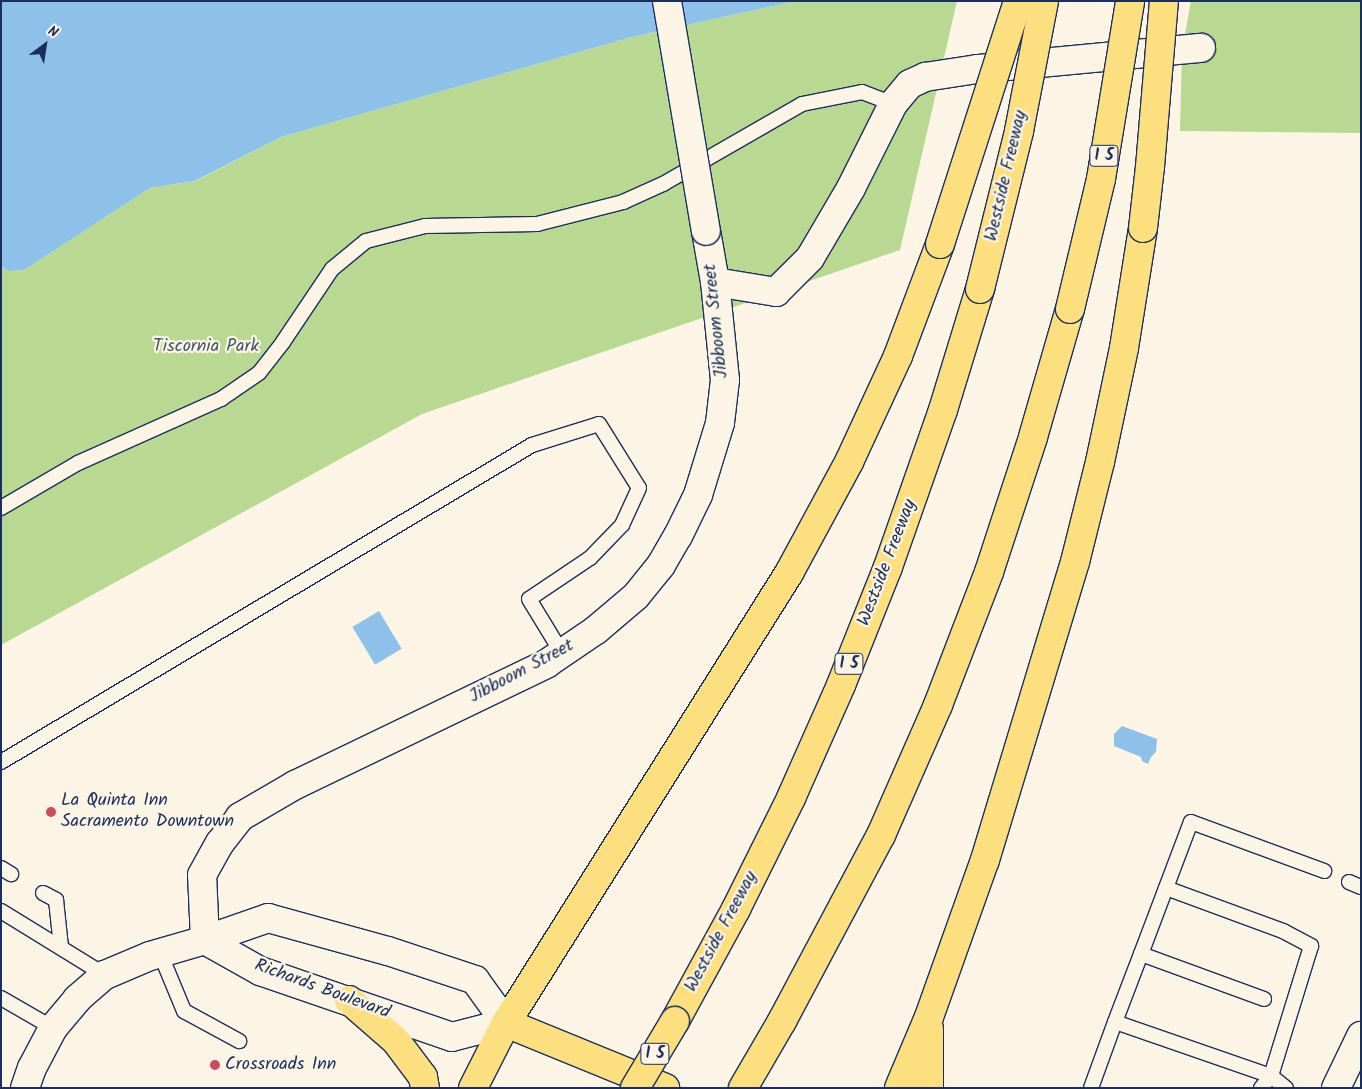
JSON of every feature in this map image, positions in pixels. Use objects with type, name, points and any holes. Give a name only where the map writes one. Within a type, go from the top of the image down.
[{"type":"main road","points":[[474,1088],[506,1023],[789,573],[853,453],[898,356],[940,244],[1018,1]]},
{"type":"main road","name":"Westside Freeway","points":[[635,1088],[675,1021],[736,909],[791,798],[841,685],[888,567],[940,420],[980,288],[1019,131],[1044,1]]},
{"type":"main road","name":"I 5","points":[[743,1088],[782,1021],[881,835],[938,705],[989,572],[1033,437],[1070,309],[1101,179],[1130,1]]},
{"type":"main road","points":[[899,1088],[929,1017],[985,860],[1076,562],[1100,462],[1124,348],[1143,228],[1164,1]]},
{"type":"main road","points":[[349,1000],[396,1042],[423,1077],[425,1088]]},
{"type":"main road","points":[[929,1017],[929,1088]]},
{"type":"main road","points":[[506,1023],[665,1088]]},
{"type":"street","name":"Jibboom Street","points":[[205,940],[202,875],[220,843],[240,817],[295,785],[521,676],[562,653],[596,630],[636,596],[674,544],[698,495],[720,424],[725,380],[715,282],[666,1]]},
{"type":"street","points":[[715,282],[754,289],[771,276],[792,276],[810,258],[851,188],[893,104],[910,84],[925,77],[947,73],[1201,48]]},
{"type":"street","points":[[25,1088],[32,1068],[53,1028],[77,999],[105,975],[160,953],[205,940],[268,918],[374,947],[475,980],[506,1023]]},
{"type":"street","name":"Richards Boulevard","points":[[205,940],[260,971],[452,1036],[506,1023]]},
{"type":"street","points":[[1336,1088],[1361,1036]]},
{"type":"lane","points":[[1,508],[78,463],[221,399],[259,373],[283,342],[332,269],[366,241],[425,226],[536,224],[623,202],[663,184],[802,104],[862,92],[893,104]]},
{"type":"lane","points":[[1,762],[532,445],[599,424],[639,488],[622,525],[590,558],[529,598],[562,653]]},
{"type":"lane","points":[[1091,1088],[1192,822],[1324,871]]},
{"type":"lane","points":[[1166,888],[1283,931],[1311,946],[1270,1076],[1261,1088]]},
{"type":"lane","points":[[43,893],[56,900],[61,947]]},
{"type":"lane","points":[[1,911],[105,975]]},
{"type":"lane","points":[[160,953],[184,1011],[239,1041]]},
{"type":"lane","points":[[1141,954],[1264,999]]},
{"type":"lane","points":[[1,998],[53,1028]]},
{"type":"lane","points":[[1115,1022],[1270,1076],[1286,1088]]},
{"type":"green space","name":"Tiscornia Park","points":[[796,1],[957,1],[900,250],[422,414],[1,645],[1,267],[9,271],[24,270],[150,188],[196,181],[281,137],[632,37]]},
{"type":"green space","points":[[1191,1],[1361,1],[1361,133],[1180,131],[1182,50]]},
{"type":"water","points":[[1,1],[796,1],[632,37],[281,137],[195,181],[150,188],[24,270],[9,271],[1,267]]},
{"type":"water","points":[[379,611],[402,649],[375,665],[352,627]]},
{"type":"water","points":[[1122,726],[1157,739],[1156,752],[1148,764],[1142,761],[1141,757],[1114,746],[1114,734]]},
{"type":"place","name":"La Quinta Inn Sacramento Downtown","points":[[51,812]]},
{"type":"place","name":"Crossroads Inn","points":[[215,1065]]}]
